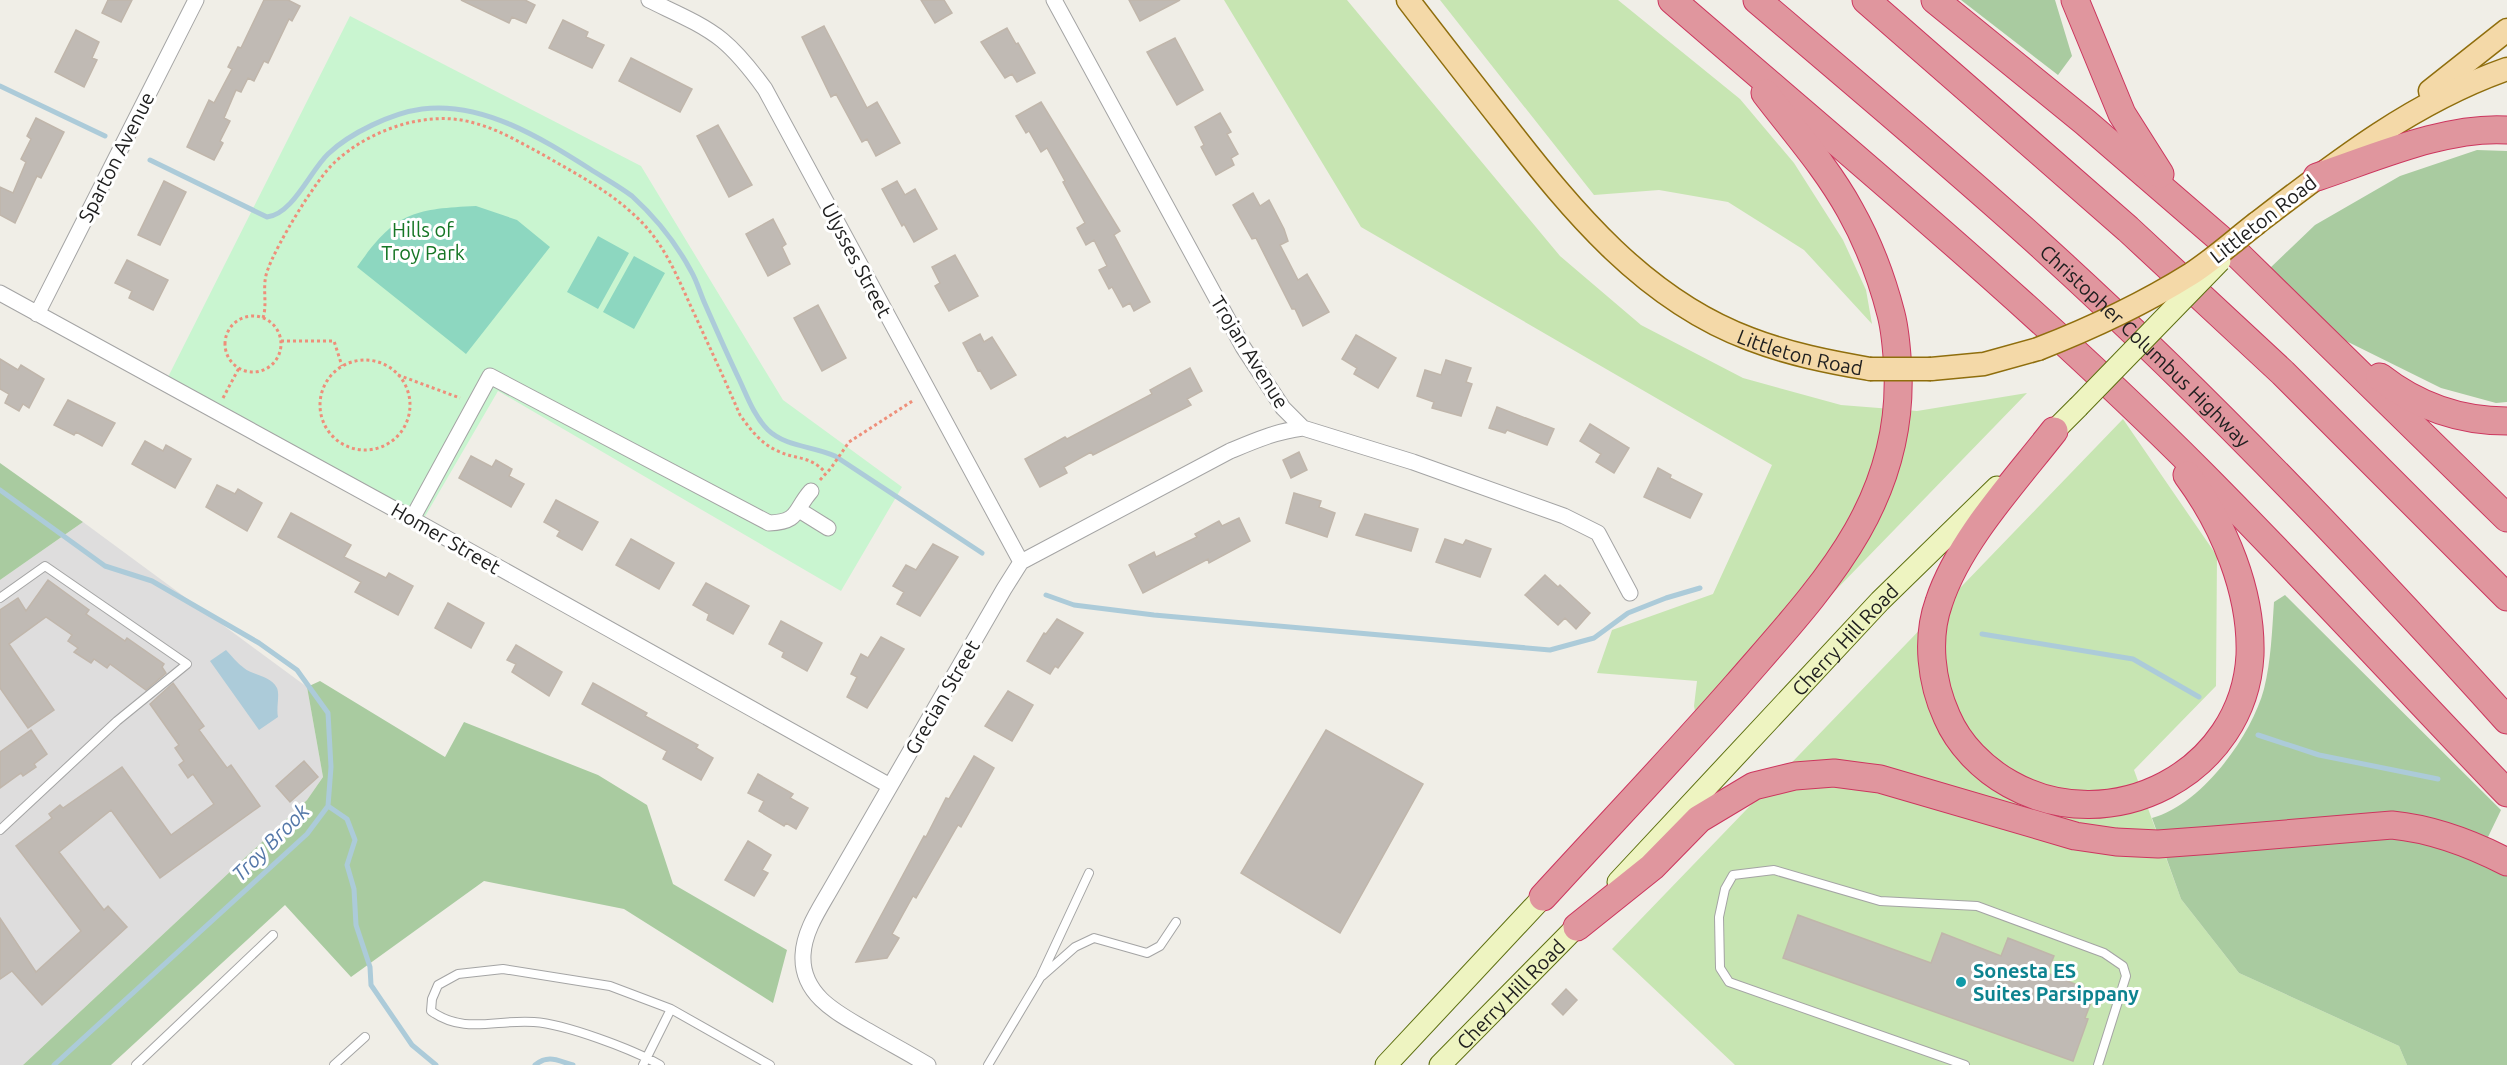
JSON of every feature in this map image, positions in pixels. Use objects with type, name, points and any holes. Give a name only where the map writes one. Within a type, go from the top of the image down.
[{"type":"highway","points":[[1672,0],[1938,228],[2132,406],[2199,471],[2507,794]]},
{"type":"highway","name":"Christopher Columbus Highway","points":[[1757,0],[2035,240],[2166,364],[2288,485],[2507,720]]},
{"type":"highway","points":[[1866,0],[2153,253],[2283,373],[2507,597]]},
{"type":"highway","points":[[1935,0],[2085,122],[2232,249],[2507,518]]},
{"type":"highway","points":[[2075,0],[2122,114],[2136,140],[2182,207]]},
{"type":"highway","points":[[1543,897],[1694,734],[1815,594],[1857,532],[1879,488],[1890,457],[1895,432],[1898,393],[1897,355],[1892,317],[1867,245],[1851,210],[1822,167],[1733,51]]},
{"type":"highway","points":[[2317,177],[2437,139],[2468,132],[2507,129]]},
{"type":"highway","points":[[2305,319],[2386,382],[2419,402],[2443,412],[2467,418],[2507,421]]},
{"type":"highway","points":[[2054,431],[1966,547],[1947,580],[1938,603],[1933,631],[1933,667],[1936,686],[1951,726],[1965,747],[2003,780],[2025,792],[2054,802],[2079,805],[2114,803],[2148,794],[2173,781],[2194,766],[2212,748],[2227,727],[2238,704],[2246,680],[2250,655],[2247,617],[2240,579],[2212,516],[2189,478],[2132,406]]},
{"type":"highway","points":[[1577,927],[1652,867],[1700,819],[1754,786],[1795,776],[1834,773],[1880,779],[2052,830],[2116,842],[2180,842],[2392,825],[2417,828],[2454,838],[2507,862]]},
{"type":"main road","name":"Littleton Road","points":[[1407,0],[1559,195],[1619,255],[1657,286],[1698,314],[1748,339],[1791,353],[1870,369],[1932,369],[1984,364],[2038,349],[2092,328],[2149,299],[2193,272],[2361,146],[2445,94],[2507,69]]},
{"type":"main road","points":[[2361,146],[2507,30]]},
{"type":"main road","name":"Cherry Hill Road","points":[[1440,1065],[1577,927],[1880,601],[2054,431],[2257,223]]},
{"type":"main road","name":"Cherry Hill Road","points":[[1386,1065],[1543,897]]},
{"type":"street","name":"Sparton Avenue","points":[[37,314],[196,0]]},
{"type":"street","name":"Ulysses Street","points":[[649,0],[711,32],[723,41],[744,62],[765,89],[1021,562]]},
{"type":"street","name":"Trojan Avenue","points":[[1054,0],[1243,347],[1283,408],[1303,428],[1424,466],[1564,516],[1598,533],[1630,593]]},
{"type":"street","name":"Homer Street","points":[[0,293],[412,519],[890,786]]},
{"type":"street","points":[[412,519],[490,376],[769,523],[782,522],[794,517],[811,492]]},
{"type":"street","points":[[1021,562],[1230,451],[1264,437],[1303,428]]},
{"type":"street","points":[[799,510],[828,528]]},
{"type":"street","name":"Grecian Street","points":[[928,1065],[830,1008],[812,990],[804,966],[803,953],[810,927],[1021,562]]},
{"type":"lane","points":[[0,598],[45,566],[187,664],[117,722],[0,830]]},
{"type":"lane","points":[[1965,1065],[1729,982],[1720,968],[1719,917],[1725,889],[1733,875],[1774,870],[1880,901],[1977,906],[2104,952],[2123,966],[2126,976],[2098,1065]]},
{"type":"lane","points":[[988,1065],[1040,978],[1089,873]]},
{"type":"lane","points":[[1040,978],[1075,948],[1094,938],[1147,952],[1160,946],[1176,922]]},
{"type":"lane","points":[[135,1065],[273,935]]},
{"type":"lane","points":[[660,1065],[644,1061],[586,1034],[534,1022],[468,1025],[445,1021],[431,1011],[432,999],[438,985],[458,974],[503,969],[610,986],[671,1009],[770,1065]]},
{"type":"lane","points":[[644,1061],[671,1009]]},
{"type":"lane","points":[[334,1065],[365,1037]]},
{"type":"path","points":[[264,318],[263,285],[268,268],[317,184],[334,162],[355,146],[391,129],[419,121],[444,119],[472,122],[499,132],[589,181],[617,200],[647,229],[672,265],[740,415],[751,431],[778,452],[808,459],[825,472]]},
{"type":"path","points":[[256,316],[264,318],[278,330],[281,341],[279,357],[266,369],[248,372],[239,368],[227,354],[227,335],[238,320],[256,316]]},
{"type":"path","points":[[281,341],[334,340],[342,366]]},
{"type":"path","points":[[360,360],[374,361],[387,366],[398,375],[407,388],[408,418],[401,432],[390,443],[376,449],[360,450],[345,446],[333,437],[324,424],[320,411],[320,396],[325,383],[342,366],[360,360]]},
{"type":"path","points":[[216,411],[239,368]]},
{"type":"path","points":[[398,375],[475,404]]},
{"type":"path","points":[[831,468],[849,442],[928,391]]},
{"type":"shaded area","points":[[83,522],[307,687],[323,777],[307,800],[23,1065],[0,1065],[0,580]]},
{"type":"green space","points":[[1224,0],[1347,0],[1560,256],[1641,325],[1743,378],[1841,405],[1917,411],[2027,393],[1699,731],[1694,706],[1697,681],[1597,673],[1612,630],[1713,594],[1772,465],[1361,227]]},
{"type":"green space","points":[[1440,0],[1618,0],[1740,99],[1794,163],[1843,240],[1866,290],[1872,324],[1804,250],[1728,202],[1659,190],[1594,195]]},
{"type":"green space","points":[[1961,0],[2055,0],[2072,56],[2058,75]]},
{"type":"green space","name":"Hills of Troy Park","points":[[350,16],[641,166],[783,400],[902,487],[841,591],[498,391],[420,525],[165,383]]},
{"type":"green space","points":[[2477,150],[2507,151],[2507,402],[2496,403],[2441,388],[2340,338],[2269,269],[2315,225],[2400,176]]},
{"type":"green space","points":[[476,206],[517,220],[550,247],[466,354],[357,267],[383,235],[407,217],[436,209]]},
{"type":"green space","points":[[598,236],[629,253],[598,309],[567,292]]},
{"type":"green space","points":[[634,256],[665,273],[634,329],[603,312]]},
{"type":"green space","points":[[2123,419],[2217,556],[2216,686],[2134,770],[2181,899],[2239,973],[2399,1046],[2407,1065],[1735,1065],[1612,949]]},
{"type":"green space","points":[[0,463],[83,522],[0,580]]},
{"type":"green space","points":[[2285,595],[2501,810],[2488,837],[2507,856],[2507,1065],[2407,1065],[2399,1046],[2239,973],[2181,899],[2152,818],[2170,811],[2206,784],[2222,767],[2248,728],[2264,689],[2271,646],[2274,602]]},
{"type":"green space","points":[[320,681],[445,757],[464,722],[598,775],[647,805],[673,884],[787,950],[773,1003],[624,909],[484,881],[351,977],[285,905],[111,1065],[23,1065],[307,800],[323,777],[307,687]]},
{"type":"water","points":[[226,650],[248,671],[266,678],[277,688],[278,717],[259,730],[210,661]]},
{"type":"building","points":[[108,0],[132,0],[121,22],[102,13]]},
{"type":"building","points":[[264,0],[288,0],[300,6],[292,21],[289,19],[268,63],[264,61],[254,81],[248,78],[241,92],[236,90],[224,118],[230,121],[220,141],[223,143],[214,160],[187,147],[209,100],[214,103],[232,69],[228,67],[238,47],[241,48]]},
{"type":"building","points":[[461,0],[525,0],[535,5],[526,23],[512,17],[509,23]]},
{"type":"building","points":[[921,0],[944,0],[952,13],[935,23]]},
{"type":"building","points":[[1129,0],[1180,0],[1140,21]]},
{"type":"building","points":[[563,20],[588,32],[586,37],[604,45],[592,68],[549,48]]},
{"type":"building","points":[[824,26],[867,108],[877,102],[900,143],[876,156],[867,139],[862,142],[836,94],[831,97],[802,37]]},
{"type":"building","points":[[1007,28],[1035,73],[1017,82],[1012,74],[1005,78],[981,42]]},
{"type":"building","points":[[76,30],[99,42],[92,58],[97,60],[84,87],[55,72]]},
{"type":"building","points":[[1175,38],[1203,90],[1177,105],[1147,52]]},
{"type":"building","points":[[631,58],[692,89],[680,112],[619,81]]},
{"type":"building","points":[[1041,102],[1120,231],[1114,235],[1150,302],[1134,311],[1130,303],[1123,307],[1112,287],[1109,289],[1099,270],[1107,266],[1094,240],[1086,245],[1077,228],[1085,223],[1063,182],[1065,181],[1047,148],[1041,152],[1029,131],[1026,133],[1016,116]]},
{"type":"building","points":[[1220,113],[1231,132],[1227,134],[1238,154],[1231,158],[1234,165],[1216,175],[1201,147],[1204,145],[1195,127]]},
{"type":"building","points":[[36,118],[64,132],[41,178],[37,176],[15,223],[0,215],[0,187],[13,193],[26,162],[21,159],[31,139],[27,136]]},
{"type":"building","points":[[718,125],[752,185],[729,197],[697,136]]},
{"type":"building","points":[[164,181],[186,192],[160,245],[138,235]]},
{"type":"building","points":[[897,181],[905,195],[915,189],[937,229],[914,242],[904,224],[902,226],[882,189]]},
{"type":"building","points":[[1253,193],[1260,206],[1269,200],[1288,241],[1280,245],[1298,280],[1307,274],[1329,312],[1303,326],[1256,238],[1252,239],[1233,205]]},
{"type":"building","points":[[773,219],[786,244],[782,247],[790,264],[768,276],[746,234]]},
{"type":"building","points":[[955,255],[978,296],[949,311],[935,286],[940,283],[932,267]]},
{"type":"building","points":[[127,260],[168,280],[153,310],[129,298],[132,291],[115,283]]},
{"type":"building","points":[[818,305],[846,358],[822,371],[794,318]]},
{"type":"building","points":[[980,334],[984,342],[992,337],[1016,375],[991,389],[963,343]]},
{"type":"building","points":[[1356,335],[1396,358],[1378,388],[1354,374],[1357,368],[1342,359]]},
{"type":"building","points":[[0,359],[18,370],[21,365],[44,379],[29,408],[23,404],[19,411],[5,403],[9,394],[0,389]]},
{"type":"building","points":[[1446,360],[1471,368],[1466,382],[1472,384],[1461,416],[1432,408],[1434,402],[1417,396],[1425,370],[1441,375]]},
{"type":"building","points":[[1190,368],[1202,391],[1187,399],[1191,405],[1093,455],[1091,452],[1064,467],[1067,473],[1040,487],[1025,459],[1152,394],[1150,390]]},
{"type":"building","points":[[68,400],[115,423],[102,446],[76,432],[74,435],[54,425]]},
{"type":"building","points":[[1497,407],[1554,429],[1547,445],[1507,430],[1505,433],[1489,428]]},
{"type":"building","points":[[1590,424],[1629,448],[1614,473],[1596,462],[1601,454],[1580,441]]},
{"type":"building","points":[[145,441],[163,451],[166,445],[191,459],[175,488],[132,464]]},
{"type":"building","points":[[1299,452],[1307,470],[1291,478],[1283,460]]},
{"type":"building","points":[[471,456],[492,467],[496,460],[512,469],[509,476],[524,484],[511,507],[459,478]]},
{"type":"building","points":[[1658,468],[1671,475],[1670,478],[1702,494],[1690,518],[1644,497]]},
{"type":"building","points":[[217,485],[235,494],[238,489],[262,503],[247,531],[206,507]]},
{"type":"building","points":[[1294,493],[1321,501],[1319,507],[1335,513],[1327,537],[1286,523]]},
{"type":"building","points":[[556,500],[598,522],[582,550],[557,536],[560,531],[544,522]]},
{"type":"building","points":[[291,513],[351,545],[344,557],[386,578],[389,573],[413,586],[398,615],[355,592],[361,582],[278,537]]},
{"type":"building","points":[[1365,514],[1418,529],[1411,551],[1356,535]]},
{"type":"building","points":[[1239,518],[1250,541],[1209,563],[1208,559],[1143,593],[1129,565],[1154,552],[1156,557],[1197,537],[1195,534],[1219,521],[1222,526]]},
{"type":"building","points":[[631,539],[674,563],[659,589],[616,565]]},
{"type":"building","points":[[1445,539],[1463,545],[1466,540],[1491,549],[1480,577],[1436,562]]},
{"type":"building","points":[[933,544],[958,557],[920,616],[897,604],[904,592],[893,586],[906,565],[916,570]]},
{"type":"building","points":[[1545,575],[1558,587],[1560,585],[1590,613],[1576,629],[1565,618],[1558,625],[1525,595]]},
{"type":"building","points":[[48,580],[89,610],[86,614],[125,641],[127,638],[164,664],[162,667],[166,673],[146,690],[110,664],[107,668],[94,659],[91,663],[74,652],[78,648],[68,641],[72,635],[46,617],[9,644],[54,710],[28,728],[0,688],[0,610],[18,598],[26,611]]},
{"type":"building","points":[[706,583],[749,606],[733,634],[707,620],[709,614],[693,605]]},
{"type":"building","points":[[448,603],[484,623],[471,648],[435,628]]},
{"type":"building","points":[[1057,619],[1083,633],[1058,668],[1055,666],[1050,674],[1027,661],[1044,633],[1046,634]]},
{"type":"building","points":[[781,621],[822,643],[807,671],[782,657],[784,652],[769,644]]},
{"type":"building","points":[[881,637],[904,649],[867,708],[847,697],[857,677],[851,674],[861,654],[868,658]]},
{"type":"building","points":[[516,645],[562,672],[549,696],[512,672],[516,664],[507,660]]},
{"type":"building","points":[[173,683],[204,726],[199,730],[227,768],[231,765],[260,806],[160,878],[111,810],[59,852],[104,910],[108,906],[127,927],[42,1005],[12,971],[0,979],[0,918],[36,972],[81,931],[16,846],[52,818],[49,814],[60,805],[63,808],[122,767],[171,835],[214,804],[193,774],[188,778],[179,765],[184,761],[175,748],[179,745],[150,704]]},
{"type":"building","points":[[593,683],[647,713],[645,716],[698,745],[696,748],[713,758],[701,780],[663,759],[667,751],[582,704]]},
{"type":"building","points":[[1008,691],[1033,705],[1012,741],[985,726]]},
{"type":"building","points":[[31,730],[47,754],[34,764],[36,767],[23,776],[21,773],[0,788],[0,752]]},
{"type":"building","points":[[1326,730],[1423,784],[1340,933],[1241,873]]},
{"type":"building","points":[[974,756],[994,768],[961,827],[958,825],[916,898],[913,896],[892,934],[899,938],[887,958],[856,962],[924,836],[926,837],[946,798],[949,799]]},
{"type":"building","points":[[304,761],[318,777],[290,802],[276,786]]},
{"type":"building","points":[[758,774],[793,794],[790,798],[808,808],[796,829],[786,823],[784,826],[759,811],[764,801],[748,793]]},
{"type":"building","points":[[748,841],[771,855],[762,870],[768,873],[754,896],[725,880]]},
{"type":"building","name":"Sonesta ES Suites Parsippany","points":[[1798,915],[1931,963],[1942,933],[2001,956],[2008,938],[2054,956],[2047,973],[2095,992],[2073,1061],[1783,958]]},
{"type":"building","points":[[1566,989],[1577,1000],[1563,1015],[1552,1004]]},
{"type":"waterway","points":[[0,86],[105,136]]},
{"type":"waterway","points":[[150,160],[267,217],[276,214],[293,200],[321,161],[337,146],[385,119],[410,111],[444,108],[489,116],[510,124],[552,145],[627,192],[657,222],[679,250],[693,275],[748,399],[768,430],[783,440],[835,456],[982,553]]},
{"type":"waterway","name":"Troy Brook","points":[[0,490],[105,566],[152,581],[259,643],[297,670],[328,713],[331,767],[328,806],[307,834],[54,1065]]},
{"type":"waterway","points":[[1046,595],[1074,605],[1154,615],[1550,650],[1594,638],[1628,613],[1700,588]]},
{"type":"waterway","points":[[1982,634],[2133,659],[2199,697]]},
{"type":"waterway","points":[[2258,735],[2319,755],[2438,779]]},
{"type":"waterway","points":[[328,806],[347,819],[355,840],[347,865],[354,889],[356,925],[370,967],[371,985],[412,1045],[436,1065]]},
{"type":"waterway","points":[[535,1065],[549,1059],[573,1065]]},
{"type":"place","name":"Sonesta ES Suites Parsippany","points":[[1961,982]]}]
